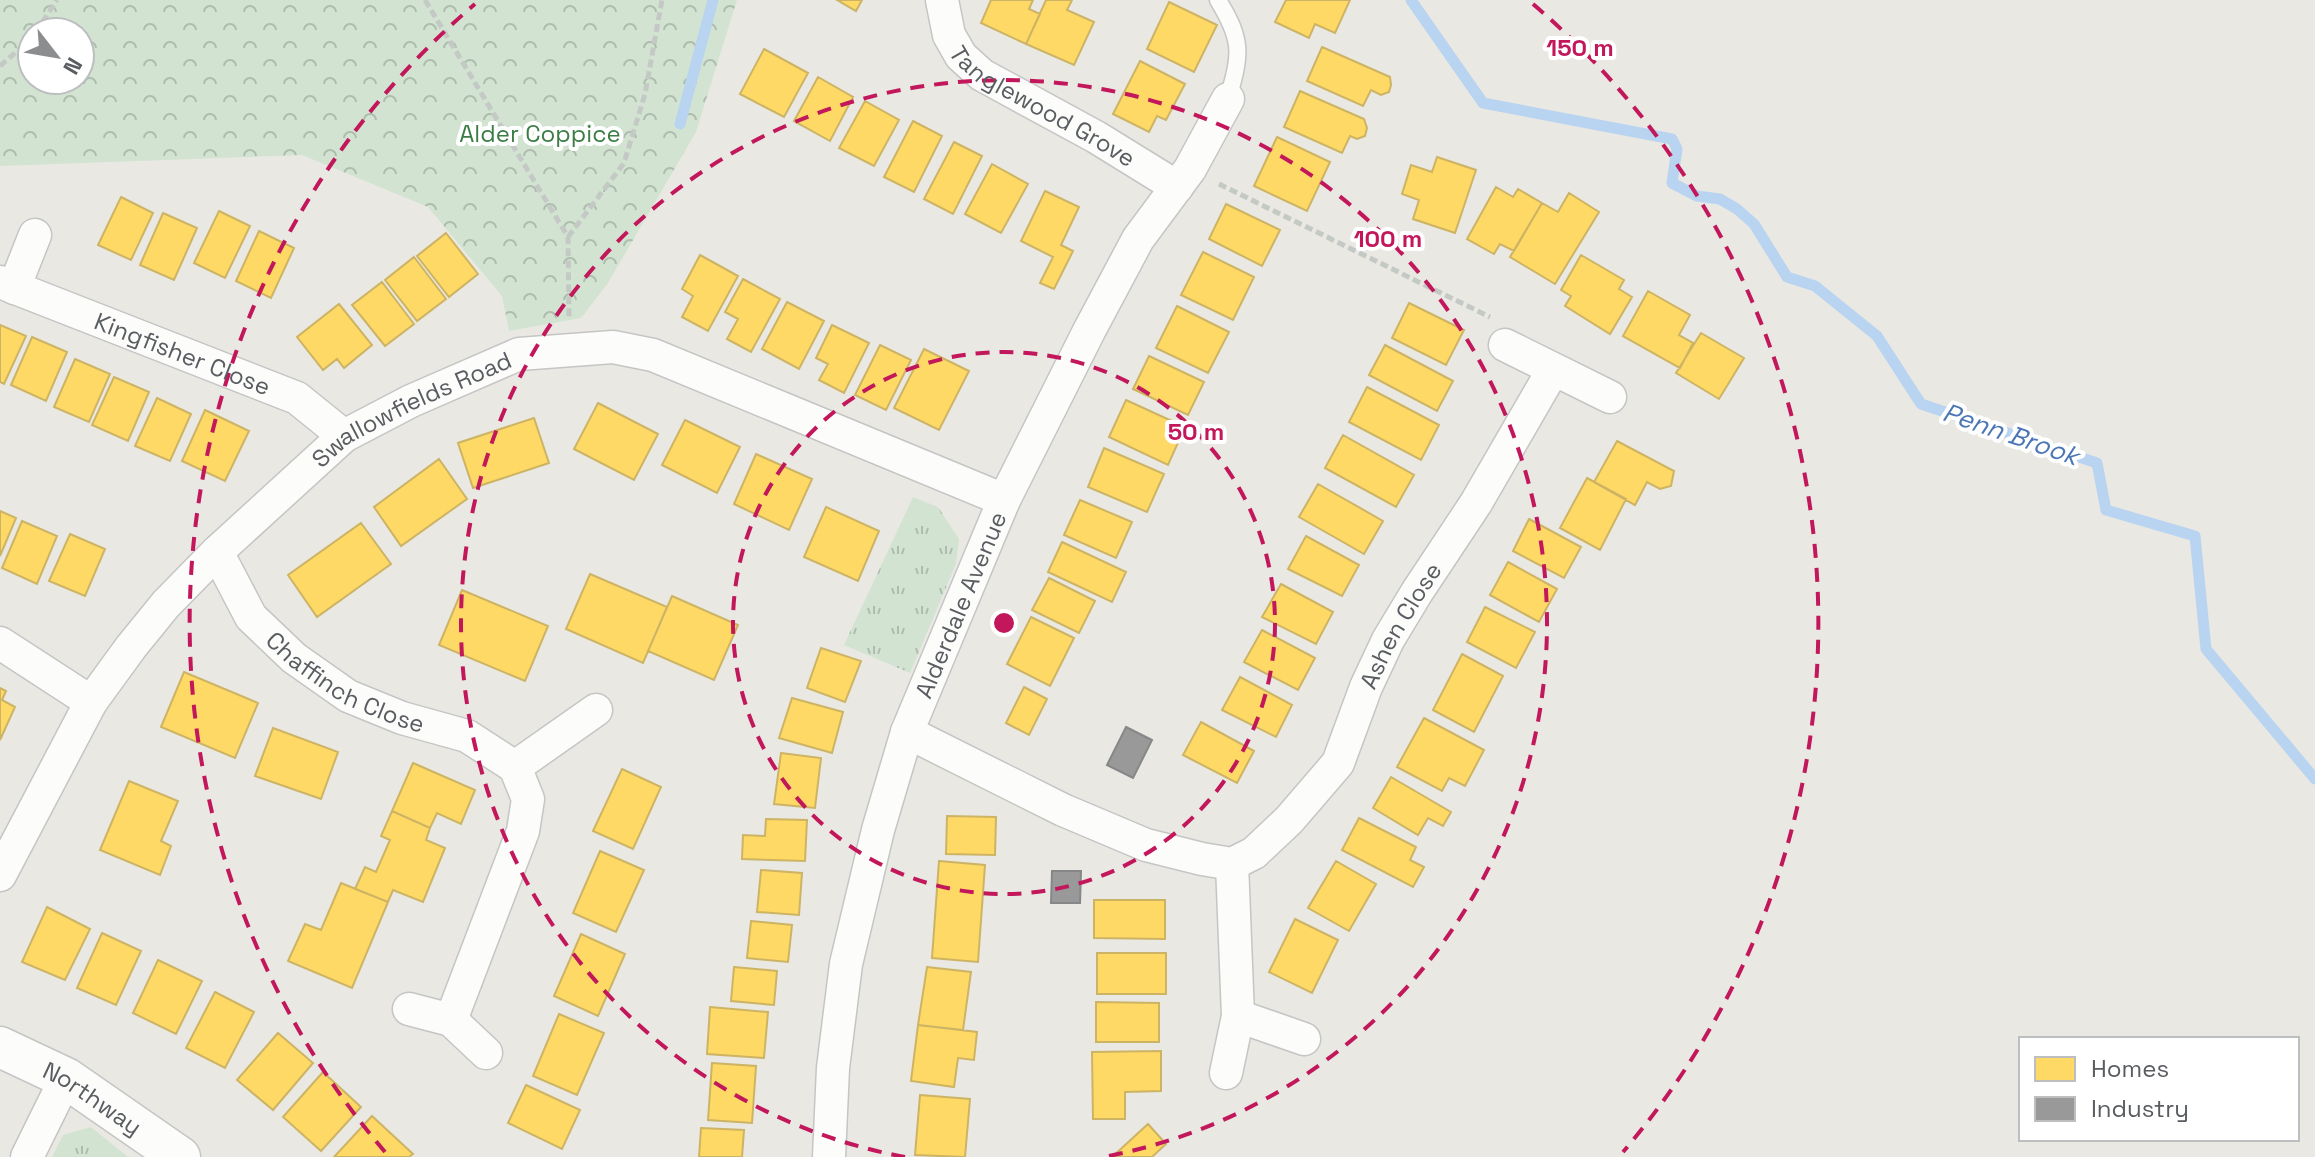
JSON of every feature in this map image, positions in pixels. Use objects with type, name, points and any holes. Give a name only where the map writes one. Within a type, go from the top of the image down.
[{"type":"street","name":"Tanglewood Grove","points":[[942,0],[949,35],[961,56],[982,75],[1096,137],[1183,178]]},
{"type":"street","name":"Alderdale Avenue","points":[[829,1157],[833,1068],[846,964],[878,830],[907,732],[1004,500],[1082,345],[1138,239],[1183,178],[1228,99]]},
{"type":"street","name":"Kingfisher Close","points":[[35,235],[7,285],[297,398],[344,436]]},
{"type":"street","points":[[1505,345],[1610,397]]},
{"type":"street","name":"Swallowfields Road","points":[[0,875],[91,702],[166,604],[217,552],[344,436],[411,401],[519,354],[613,347],[653,355],[1004,500]]},
{"type":"street","name":"Ashen Close","points":[[1232,864],[1254,853],[1289,820],[1338,763],[1366,687],[1388,640],[1476,503],[1553,370]]},
{"type":"street","name":"Chaffinch Close","points":[[217,552],[251,617],[294,658],[348,696],[402,718],[467,736],[515,767]]},
{"type":"street","points":[[0,643],[91,702]]},
{"type":"street","points":[[451,1020],[523,831],[528,799],[515,767],[596,710]]},
{"type":"street","points":[[907,732],[1063,810],[1146,845],[1232,864],[1238,1016],[1226,1073]]},
{"type":"street","points":[[409,1009],[451,1020],[486,1053]]},
{"type":"street","points":[[1238,1016],[1304,1039]]},
{"type":"street","name":"Northway","points":[[0,1047],[66,1078],[180,1157]]},
{"type":"street","points":[[27,1157],[66,1078]]},
{"type":"lane","points":[[1218,0],[1235,31],[1239,48],[1228,99]]},
{"type":"path","points":[[425,0],[568,237],[568,315],[571,328]]},
{"type":"path","points":[[568,237],[624,163],[645,94],[662,0]]},
{"type":"path","points":[[0,66],[16,52]]},
{"type":"path","points":[[1183,178],[1502,323],[1505,345]]},
{"type":"green space","name":"Alder Coppice","points":[[0,0],[737,0],[696,132],[608,283],[581,318],[509,331],[502,296],[428,207],[302,155],[0,166]]},
{"type":"green space","points":[[913,497],[938,507],[959,539],[956,564],[910,673],[844,645]]},
{"type":"green space","points":[[91,1127],[128,1157],[52,1157],[63,1135]]},
{"type":"building: Homes","points":[[837,0],[862,0],[856,11]]},
{"type":"building: Homes","points":[[991,0],[1033,0],[1029,9],[1040,14],[1026,44],[981,23]]},
{"type":"building: Homes","points":[[1046,0],[1072,0],[1067,10],[1094,22],[1074,65],[1026,44]]},
{"type":"building: Homes","points":[[1286,0],[1350,0],[1335,33],[1315,24],[1309,38],[1275,22]]},
{"type":"building: Homes","points":[[1169,2],[1217,25],[1194,72],[1147,49]]},
{"type":"building: Homes","points":[[1322,47],[1390,77],[1389,92],[1381,95],[1371,90],[1363,106],[1307,81]]},
{"type":"building: Homes","points":[[764,49],[808,73],[784,117],[740,94]]},
{"type":"building: Homes","points":[[1140,61],[1185,84],[1166,120],[1157,116],[1149,132],[1113,114]]},
{"type":"building: Homes","points":[[818,77],[853,97],[830,141],[794,121]]},
{"type":"building: Homes","points":[[1300,91],[1364,119],[1367,128],[1365,136],[1357,139],[1350,136],[1342,153],[1284,127]]},
{"type":"building: Homes","points":[[865,101],[899,120],[874,166],[839,148]]},
{"type":"building: Homes","points":[[913,121],[942,136],[914,192],[884,177]]},
{"type":"building: Homes","points":[[1277,137],[1330,162],[1307,211],[1254,186]]},
{"type":"building: Homes","points":[[954,142],[982,156],[953,214],[924,199]]},
{"type":"building: Homes","points":[[1437,157],[1476,170],[1455,233],[1413,219],[1419,200],[1402,194],[1411,165],[1432,172]]},
{"type":"building: Homes","points":[[992,164],[1028,184],[1001,233],[965,214]]},
{"type":"building: Homes","points":[[1496,187],[1513,197],[1518,189],[1542,203],[1514,251],[1500,244],[1494,254],[1467,239]]},
{"type":"building: Homes","points":[[1045,191],[1079,207],[1061,245],[1073,251],[1054,289],[1040,283],[1053,257],[1021,241]]},
{"type":"building: Homes","points":[[1569,193],[1599,212],[1555,284],[1510,257],[1542,203],[1558,212]]},
{"type":"building: Homes","points":[[121,197],[153,213],[131,260],[98,245]]},
{"type":"building: Homes","points":[[1226,204],[1280,230],[1262,266],[1209,239]]},
{"type":"building: Homes","points":[[219,211],[250,226],[225,278],[194,263]]},
{"type":"building: Homes","points":[[163,213],[197,228],[174,280],[140,265]]},
{"type":"building: Homes","points":[[259,231],[294,248],[271,298],[236,281]]},
{"type":"building: Homes","points":[[446,233],[478,274],[449,297],[417,256]]},
{"type":"building: Homes","points":[[1203,252],[1254,277],[1233,320],[1181,295]]},
{"type":"building: Homes","points":[[700,255],[738,276],[708,331],[682,317],[693,296],[682,289]]},
{"type":"building: Homes","points":[[1581,255],[1624,280],[1619,289],[1632,297],[1610,334],[1565,306],[1571,296],[1561,290]]},
{"type":"building: Homes","points":[[414,257],[446,299],[417,321],[385,280]]},
{"type":"building: Homes","points":[[743,279],[780,299],[751,352],[727,339],[738,319],[725,312]]},
{"type":"building: Homes","points":[[382,282],[414,324],[385,346],[352,305]]},
{"type":"building: Homes","points":[[1648,291],[1690,315],[1679,335],[1693,343],[1680,368],[1623,336]]},
{"type":"building: Homes","points":[[787,302],[824,321],[799,369],[762,349]]},
{"type":"building: Homes","points":[[1409,303],[1464,330],[1446,365],[1392,338]]},
{"type":"building: Homes","points":[[339,304],[372,345],[344,368],[337,359],[323,370],[297,337]]},
{"type":"building: Homes","points":[[1177,306],[1229,332],[1208,373],[1156,348]]},
{"type":"building: Homes","points":[[0,325],[26,336],[4,384],[0,382]]},
{"type":"building: Homes","points":[[832,325],[869,343],[844,393],[819,380],[828,364],[816,358]]},
{"type":"building: Homes","points":[[1701,333],[1744,358],[1719,399],[1676,373]]},
{"type":"building: Homes","points":[[32,337],[67,352],[46,401],[11,385]]},
{"type":"building: Homes","points":[[880,345],[911,360],[886,410],[855,395]]},
{"type":"building: Homes","points":[[1385,345],[1453,381],[1437,411],[1369,375]]},
{"type":"building: Homes","points":[[924,349],[969,371],[939,430],[894,408]]},
{"type":"building: Homes","points":[[1149,356],[1204,382],[1188,415],[1133,389]]},
{"type":"building: Homes","points":[[75,359],[110,374],[89,422],[54,407]]},
{"type":"building: Homes","points":[[114,377],[149,392],[128,441],[92,425]]},
{"type":"building: Homes","points":[[1367,387],[1439,425],[1421,460],[1349,422]]},
{"type":"building: Homes","points":[[157,398],[191,414],[170,461],[135,446]]},
{"type":"building: Homes","points":[[1126,400],[1185,427],[1168,465],[1109,437]]},
{"type":"building: Homes","points":[[598,403],[658,434],[634,480],[574,449]]},
{"type":"building: Homes","points":[[205,410],[249,431],[225,481],[182,461]]},
{"type":"building: Homes","points":[[534,418],[549,463],[473,488],[458,443]]},
{"type":"building: Homes","points":[[685,420],[740,447],[717,493],[662,465]]},
{"type":"building: Homes","points":[[1343,435],[1414,475],[1396,507],[1325,468]]},
{"type":"building: Homes","points":[[1617,441],[1674,471],[1671,486],[1660,489],[1647,482],[1635,505],[1594,482]]},
{"type":"building: Homes","points":[[1104,448],[1164,474],[1147,512],[1088,487]]},
{"type":"building: Homes","points":[[756,454],[812,479],[789,530],[734,504]]},
{"type":"building: Homes","points":[[439,459],[467,499],[401,546],[374,507]]},
{"type":"building: Homes","points":[[1587,478],[1626,499],[1600,550],[1560,528]]},
{"type":"building: Homes","points":[[1318,484],[1383,521],[1364,554],[1299,517]]},
{"type":"building: Homes","points":[[1080,500],[1132,522],[1116,558],[1064,535]]},
{"type":"building: Homes","points":[[826,507],[879,531],[858,581],[804,557]]},
{"type":"building: Homes","points":[[0,511],[16,518],[0,556]]},
{"type":"building: Homes","points":[[1529,519],[1581,547],[1564,578],[1513,551]]},
{"type":"building: Homes","points":[[22,521],[57,536],[37,584],[2,568]]},
{"type":"building: Homes","points":[[361,523],[391,564],[317,617],[288,575]]},
{"type":"building: Homes","points":[[70,534],[105,549],[85,596],[49,581]]},
{"type":"building: Homes","points":[[1306,536],[1359,565],[1342,596],[1288,569]]},
{"type":"building: Homes","points":[[1062,542],[1126,572],[1112,602],[1048,572]]},
{"type":"building: Homes","points":[[1508,562],[1557,589],[1539,622],[1490,595]]},
{"type":"building: Homes","points":[[590,574],[667,607],[643,663],[566,629]]},
{"type":"building: Homes","points":[[1049,578],[1095,601],[1079,633],[1032,610]]},
{"type":"building: Homes","points":[[1281,584],[1333,612],[1316,644],[1262,617]]},
{"type":"building: Homes","points":[[462,590],[548,626],[525,681],[439,645]]},
{"type":"building: Homes","points":[[672,596],[738,625],[714,680],[648,651]]},
{"type":"building: Homes","points":[[1485,607],[1535,632],[1516,668],[1467,642]]},
{"type":"building: Homes","points":[[1031,617],[1074,638],[1050,686],[1007,664]]},
{"type":"building: Homes","points":[[1262,630],[1315,658],[1298,690],[1244,662]]},
{"type":"building: Homes","points":[[821,648],[861,661],[845,702],[807,688]]},
{"type":"building: Homes","points":[[1462,654],[1503,676],[1474,732],[1433,710]]},
{"type":"building: Homes","points":[[184,672],[258,703],[235,758],[161,727]]},
{"type":"building: Homes","points":[[1240,677],[1292,705],[1276,737],[1222,710]]},
{"type":"building: Homes","points":[[1024,687],[1047,699],[1029,735],[1006,723]]},
{"type":"building: Homes","points":[[0,688],[6,691],[2,700],[15,707],[0,740]]},
{"type":"building: Homes","points":[[792,698],[843,712],[832,753],[779,738]]},
{"type":"building: Homes","points":[[1424,718],[1484,750],[1465,786],[1449,778],[1442,791],[1397,767]]},
{"type":"building: Homes","points":[[1201,722],[1254,751],[1237,783],[1183,755]]},
{"type":"building: Homes","points":[[273,728],[338,752],[321,799],[255,776]]},
{"type":"building: Homes","points":[[781,753],[821,758],[815,808],[774,804]]},
{"type":"building: Homes","points":[[413,763],[475,790],[461,824],[437,813],[430,828],[392,811]]},
{"type":"building: Homes","points":[[622,769],[661,787],[633,849],[593,831]]},
{"type":"building: Homes","points":[[1391,777],[1451,812],[1443,826],[1428,818],[1418,835],[1373,808]]},
{"type":"building: Homes","points":[[129,781],[178,801],[161,841],[171,846],[160,875],[100,850]]},
{"type":"building: Homes","points":[[392,811],[430,828],[426,840],[445,848],[423,902],[393,890],[388,902],[355,889],[365,867],[376,872],[390,840],[381,836]]},
{"type":"building: Homes","points":[[947,816],[996,817],[995,855],[946,854]]},
{"type":"building: Homes","points":[[1359,818],[1416,847],[1410,860],[1424,867],[1413,887],[1342,850]]},
{"type":"building: Homes","points":[[766,819],[807,820],[805,861],[742,859],[743,835],[765,836]]},
{"type":"building: Homes","points":[[600,851],[644,870],[616,932],[573,913]]},
{"type":"building: Homes","points":[[939,861],[985,865],[978,962],[932,958]]},
{"type":"building: Homes","points":[[1336,861],[1376,884],[1349,931],[1308,908]]},
{"type":"building: Homes","points":[[761,870],[802,873],[799,915],[757,912]]},
{"type":"building: Homes","points":[[341,883],[388,902],[352,988],[288,961],[305,924],[321,930]]},
{"type":"building: Homes","points":[[1094,900],[1165,900],[1165,939],[1094,938]]},
{"type":"building: Homes","points":[[47,907],[90,929],[65,980],[22,962]]},
{"type":"building: Homes","points":[[1295,919],[1338,940],[1312,993],[1269,972]]},
{"type":"building: Homes","points":[[751,921],[792,925],[788,962],[747,958]]},
{"type":"building: Homes","points":[[102,933],[141,951],[116,1005],[77,988]]},
{"type":"building: Homes","points":[[581,934],[625,954],[598,1016],[554,996]]},
{"type":"building: Homes","points":[[1097,953],[1166,953],[1166,994],[1097,994]]},
{"type":"building: Homes","points":[[158,960],[202,981],[176,1034],[133,1013]]},
{"type":"building: Homes","points":[[734,967],[777,971],[774,1005],[731,1001]]},
{"type":"building: Homes","points":[[927,967],[971,972],[963,1030],[918,1025]]},
{"type":"building: Homes","points":[[215,992],[254,1012],[225,1068],[186,1048]]},
{"type":"building: Homes","points":[[1096,1002],[1159,1003],[1159,1042],[1096,1042]]},
{"type":"building: Homes","points":[[710,1007],[768,1012],[764,1058],[707,1054]]},
{"type":"building: Homes","points":[[559,1014],[604,1033],[577,1095],[533,1076]]},
{"type":"building: Homes","points":[[918,1025],[977,1032],[974,1060],[958,1058],[954,1087],[911,1081]]},
{"type":"building: Homes","points":[[278,1033],[313,1063],[273,1110],[237,1080]]},
{"type":"building: Homes","points":[[1161,1051],[1161,1091],[1125,1092],[1125,1119],[1093,1119],[1092,1052]]},
{"type":"building: Homes","points":[[712,1063],[756,1066],[752,1123],[708,1120]]},
{"type":"building: Homes","points":[[323,1072],[361,1107],[321,1151],[283,1117]]},
{"type":"building: Homes","points":[[526,1085],[580,1110],[562,1149],[508,1123]]},
{"type":"building: Homes","points":[[920,1095],[970,1099],[965,1157],[915,1155]]},
{"type":"building: Homes","points":[[372,1116],[413,1154],[409,1157],[334,1157]]},
{"type":"building: Homes","points":[[1148,1124],[1166,1144],[1152,1157],[1112,1157]]},
{"type":"building: Homes","points":[[701,1128],[744,1130],[742,1157],[699,1157]]},
{"type":"building: Industry","points":[[1126,727],[1152,740],[1133,778],[1107,765]]},
{"type":"building: Industry","points":[[1052,871],[1081,871],[1080,903],[1051,903]]},
{"type":"waterway","points":[[680,124],[713,0]]},
{"type":"waterway","name":"Penn Brook","points":[[1411,0],[1483,103],[1672,139],[1677,149],[1672,183],[1697,196],[1720,199],[1754,224],[1787,277],[1815,286],[1877,336],[1921,404],[2097,463],[2106,510],[2195,536],[2206,649],[2315,779]]}]
